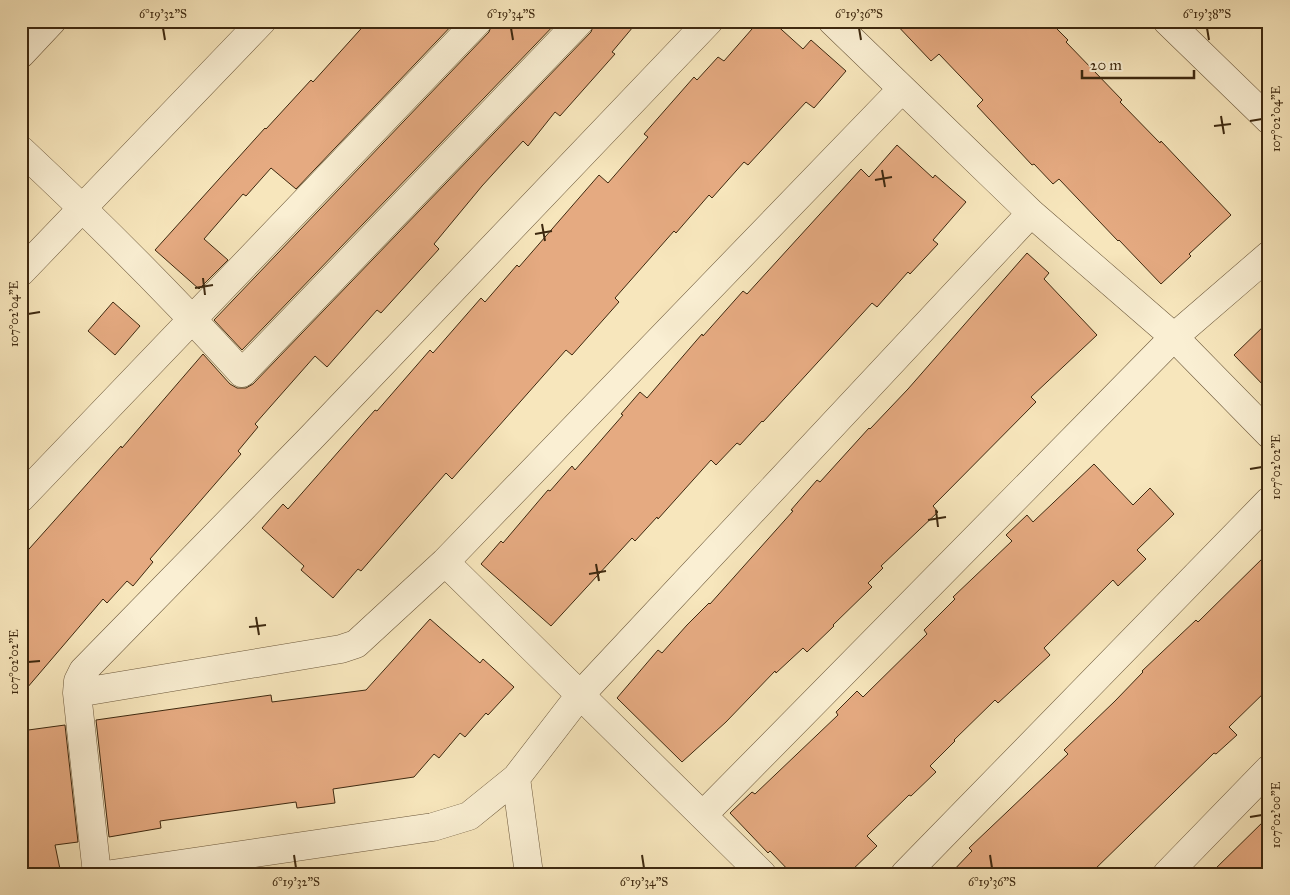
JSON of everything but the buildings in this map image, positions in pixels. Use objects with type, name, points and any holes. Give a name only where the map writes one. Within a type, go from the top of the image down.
[{"type":"street","points":[[21,54],[52,21]]},
{"type":"street","points":[[21,272],[262,21]]},
{"type":"street","points":[[21,498],[478,21]]},
{"type":"street","points":[[21,150],[84,208],[242,373],[580,21]]},
{"type":"street","points":[[97,874],[77,694],[78,681],[83,671],[310,439],[709,21]]},
{"type":"street","points":[[832,21],[901,90],[1031,213],[1174,337],[1269,434]]},
{"type":"street","points":[[1167,21],[1269,120]]},
{"type":"street","points":[[77,694],[341,649],[356,644],[445,562],[901,90]]},
{"type":"street","points":[[112,874],[433,827],[468,816],[516,778],[580,695],[1031,213]]},
{"type":"street","points":[[703,815],[1174,337],[1269,255]]},
{"type":"street","points":[[905,874],[1269,501]]},
{"type":"street","points":[[445,562],[762,874]]},
{"type":"street","points":[[1167,874],[1269,769]]},
{"type":"street","points":[[516,778],[528,874]]}]
